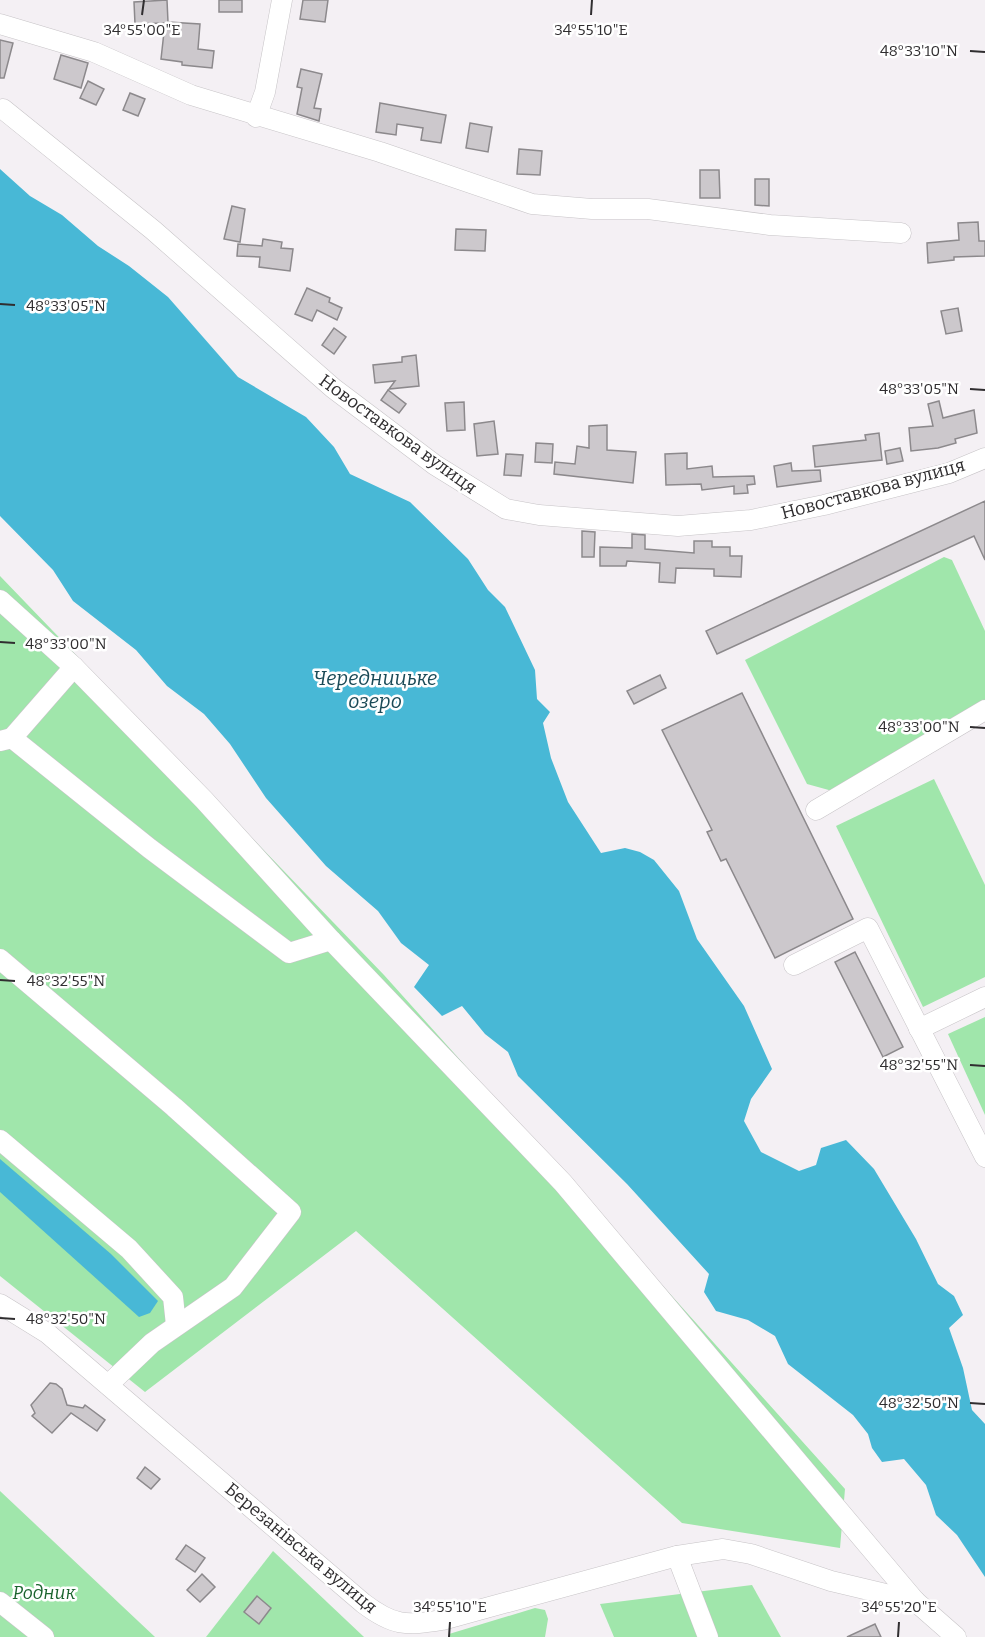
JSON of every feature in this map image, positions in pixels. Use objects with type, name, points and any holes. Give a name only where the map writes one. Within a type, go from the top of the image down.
[{"type":"street","points":[[256,117],[265,92],[282,0]]},
{"type":"street","points":[[0,24],[94,52],[191,95],[256,117],[380,152],[532,204],[592,209],[648,209],[770,225],[901,233]]},
{"type":"street","name":"Новоставкова вулиця","points":[[3,109],[153,230],[333,388],[435,465],[506,509],[572,518],[678,526],[751,520],[824,505],[949,472],[985,458]]},
{"type":"street","points":[[0,600],[74,667],[204,800],[331,940],[563,1183],[915,1601]]},
{"type":"street","points":[[74,667],[6,740],[289,953],[331,940]]},
{"type":"street","points":[[816,810],[985,710]]},
{"type":"street","points":[[794,965],[868,928],[985,1157]]},
{"type":"street","points":[[0,960],[174,1107],[291,1212],[233,1287],[176,1325],[109,1384]]},
{"type":"street","points":[[919,1029],[985,998]]},
{"type":"street","points":[[0,1140],[136,1257],[173,1297],[176,1325]]},
{"type":"street","name":"Березанівська вулиця","points":[[2,1303],[47,1333],[109,1384],[363,1604],[385,1620],[408,1631],[677,1556],[723,1549],[751,1554],[831,1581],[915,1601],[956,1637]]},
{"type":"street","points":[[677,1556],[708,1637]]},
{"type":"street","points":[[0,1602],[44,1637]]},
{"type":"green space","points":[[944,557],[952,560],[985,631],[985,704],[836,792],[807,784],[745,660]]},
{"type":"green space","points":[[0,576],[384,975],[845,1489],[840,1548],[682,1523],[356,1231],[145,1392],[0,1276]]},
{"type":"green space","points":[[934,779],[985,885],[985,977],[923,1007],[836,826]]},
{"type":"green space","points":[[985,1017],[985,1115],[948,1034]]},
{"type":"green space","name":"Родник","points":[[0,1491],[155,1637],[0,1637]]},
{"type":"green space","points":[[273,1551],[364,1637],[206,1637]]},
{"type":"green space","points":[[752,1585],[781,1637],[614,1637],[600,1604]]},
{"type":"green space","points":[[535,1608],[545,1610],[548,1619],[545,1637],[448,1637],[449,1634]]},
{"type":"water","name":"Чередницьке озеро","points":[[0,169],[30,196],[62,215],[98,246],[129,266],[168,297],[238,377],[306,417],[334,447],[350,474],[410,502],[468,559],[488,590],[505,607],[535,670],[537,699],[550,712],[543,723],[551,758],[568,802],[601,853],[625,848],[640,852],[654,860],[679,891],[697,939],[744,1006],[772,1069],[751,1099],[744,1121],[761,1152],[799,1171],[816,1165],[821,1148],[846,1140],[874,1169],[916,1239],[938,1284],[954,1296],[963,1315],[949,1328],[963,1368],[972,1410],[985,1424],[985,1577],[957,1535],[936,1515],[926,1485],[904,1459],[882,1462],[872,1448],[868,1434],[853,1415],[788,1364],[775,1336],[748,1320],[716,1311],[704,1292],[709,1274],[627,1184],[518,1076],[508,1052],[485,1034],[462,1006],[442,1016],[414,987],[429,965],[401,943],[378,911],[326,866],[266,798],[230,744],[204,714],[167,686],[136,650],[73,601],[53,570],[0,516]]},
{"type":"water","points":[[0,1159],[111,1254],[158,1301],[150,1313],[139,1317],[0,1192]]},
{"type":"building","points":[[167,0],[168,22],[200,24],[198,49],[214,51],[212,68],[182,65],[182,62],[161,59],[165,23],[135,24],[134,2]]},
{"type":"building","points":[[219,0],[242,0],[242,12],[219,12]]},
{"type":"building","points":[[303,0],[328,0],[325,22],[300,19]]},
{"type":"building","points":[[0,40],[13,43],[4,78],[0,78]]},
{"type":"building","points":[[61,55],[88,63],[81,88],[54,79]]},
{"type":"building","points":[[301,69],[322,74],[314,108],[321,109],[319,121],[297,114],[302,88],[297,87]]},
{"type":"building","points":[[88,81],[104,89],[96,105],[80,98]]},
{"type":"building","points":[[130,93],[145,99],[138,116],[123,110]]},
{"type":"building","points":[[380,103],[446,115],[441,143],[421,140],[423,128],[397,124],[396,135],[376,132]]},
{"type":"building","points":[[470,123],[492,127],[488,152],[466,148]]},
{"type":"building","points":[[519,149],[542,151],[540,175],[517,174]]},
{"type":"building","points":[[700,170],[719,170],[720,198],[700,198]]},
{"type":"building","points":[[755,179],[769,179],[769,206],[755,205]]},
{"type":"building","points":[[232,206],[245,209],[240,242],[224,239]]},
{"type":"building","points":[[978,222],[979,241],[985,241],[985,256],[954,257],[954,260],[928,263],[927,243],[959,240],[958,223]]},
{"type":"building","points":[[456,229],[486,230],[485,251],[455,250]]},
{"type":"building","points":[[263,239],[282,242],[281,248],[293,249],[290,271],[259,267],[260,257],[237,256],[238,244],[262,246]]},
{"type":"building","points":[[307,288],[330,298],[329,302],[342,308],[337,320],[317,310],[312,321],[295,314]]},
{"type":"building","points":[[958,308],[962,331],[946,334],[941,311]]},
{"type":"building","points":[[334,328],[346,337],[334,354],[322,345]]},
{"type":"building","points":[[416,355],[419,386],[389,389],[395,381],[375,383],[373,365],[402,362],[402,357]]},
{"type":"building","points":[[388,390],[406,404],[399,413],[381,400]]},
{"type":"building","points":[[939,401],[943,418],[974,410],[977,433],[955,439],[956,443],[938,448],[911,451],[909,428],[933,426],[928,404]]},
{"type":"building","points":[[464,402],[465,430],[447,431],[445,403]]},
{"type":"building","points":[[494,421],[498,454],[477,456],[474,424]]},
{"type":"building","points":[[607,425],[607,450],[636,452],[633,483],[554,474],[555,462],[575,464],[577,446],[589,448],[589,426]]},
{"type":"building","points":[[879,433],[882,460],[815,467],[813,446],[866,440],[865,435]]},
{"type":"building","points":[[536,443],[553,444],[552,463],[535,462]]},
{"type":"building","points":[[900,448],[903,461],[887,464],[885,451]]},
{"type":"building","points":[[687,453],[687,469],[712,466],[713,477],[754,476],[755,484],[747,485],[748,493],[734,494],[734,486],[702,490],[701,484],[666,485],[665,454]]},
{"type":"building","points":[[506,454],[523,455],[521,476],[504,475]]},
{"type":"building","points":[[791,463],[792,471],[820,470],[821,481],[777,487],[774,466]]},
{"type":"building","points":[[985,501],[985,560],[974,536],[717,654],[706,631]]},
{"type":"building","points":[[582,531],[595,532],[594,557],[582,557]]},
{"type":"building","points":[[632,534],[645,535],[645,549],[694,553],[694,541],[712,541],[712,547],[730,547],[730,556],[742,556],[741,577],[714,576],[714,569],[676,568],[675,583],[659,582],[660,563],[627,561],[626,566],[600,566],[600,547],[632,548]]},
{"type":"building","points":[[660,675],[666,688],[634,704],[627,691]]},
{"type":"building","points":[[742,693],[853,919],[775,958],[726,859],[721,861],[707,832],[712,830],[662,730]]},
{"type":"building","points":[[855,952],[903,1047],[883,1057],[835,962]]},
{"type":"building","points":[[50,1383],[62,1389],[67,1405],[83,1408],[85,1405],[105,1420],[97,1431],[71,1413],[52,1433],[32,1416],[35,1413],[31,1405]]},
{"type":"building","points":[[145,1467],[160,1479],[151,1489],[137,1478]]},
{"type":"building","points":[[186,1545],[205,1558],[195,1572],[176,1559]]},
{"type":"building","points":[[202,1574],[215,1587],[200,1602],[187,1590]]},
{"type":"building","points":[[257,1596],[271,1608],[259,1624],[244,1612]]},
{"type":"building","points":[[875,1624],[881,1637],[847,1637]]}]
